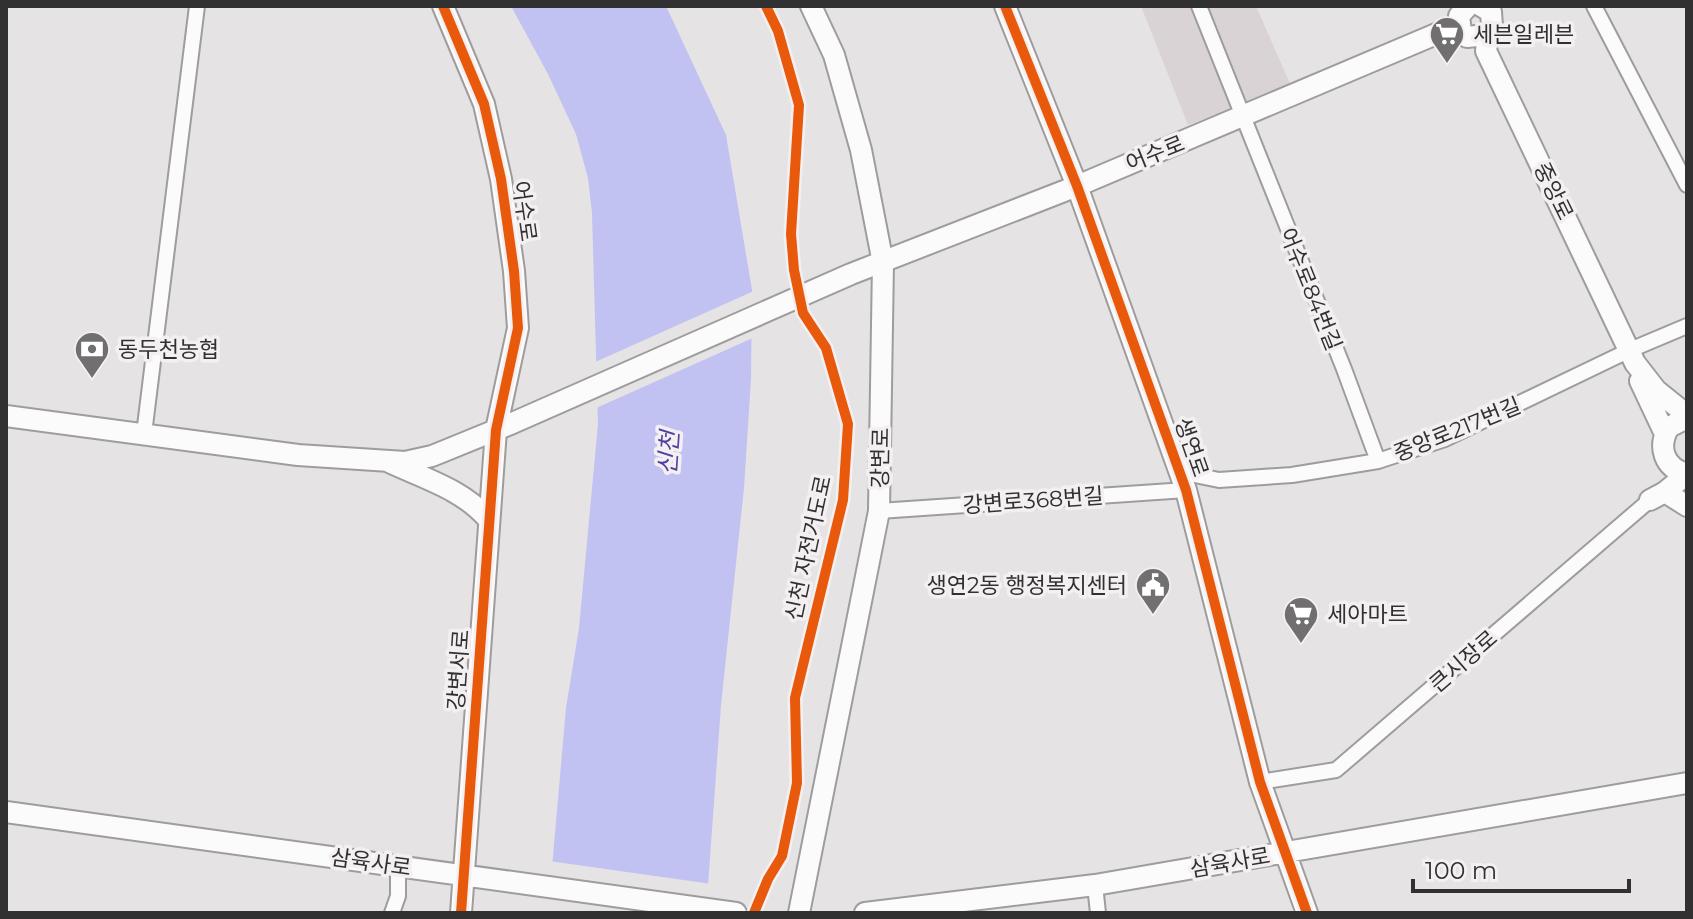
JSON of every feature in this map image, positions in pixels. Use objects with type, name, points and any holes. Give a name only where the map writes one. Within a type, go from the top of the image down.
[{"type":"main road","name":"어수로","points":[[443,6],[484,104],[501,179],[514,271],[518,328],[496,430]]},
{"type":"main road","name":"강변로","points":[[799,913],[879,511],[883,263],[861,150],[834,55],[811,6]]},
{"type":"main road","name":"생연로","points":[[1005,6],[1077,186],[1183,481],[1260,782],[1307,913]]},
{"type":"main road","name":"어수로","points":[[6,416],[298,455],[405,462],[432,456],[851,274],[1077,186],[1476,18]]},
{"type":"main road","name":"중앙로","points":[[1476,18],[1632,356]]},
{"type":"main road","points":[[1632,356],[1656,390],[1687,416],[1675,422],[1665,434],[1663,448],[1668,462],[1665,482],[1657,496]]},
{"type":"main road","points":[[1632,356],[1635,372],[1665,434]]},
{"type":"main road","name":"강변서로","points":[[461,913],[496,430]]},
{"type":"main road","points":[[386,460],[461,493],[488,519]]},
{"type":"main road","points":[[1668,462],[1687,474]]},
{"type":"main road","points":[[1657,496],[1687,474]]},
{"type":"main road","points":[[1657,496],[1687,506]]},
{"type":"main road","name":"삼육사로","points":[[865,913],[1095,885],[1687,783]]},
{"type":"main road","name":"삼육사로","points":[[6,812],[736,913]]},
{"type":"street","points":[[144,434],[197,6]]},
{"type":"street","name":"어수로84번길","points":[[1199,6],[1378,461]]},
{"type":"street","points":[[1594,6],[1687,185]]},
{"type":"street","points":[[1632,356],[1687,326]]},
{"type":"street","name":"중앙로217번길","points":[[1183,481],[1292,475],[1378,461],[1445,439],[1632,356]]},
{"type":"street","name":"강변로368번길","points":[[879,511],[1183,481]]},
{"type":"street","name":"큰시장로","points":[[1260,782],[1336,770],[1657,496]]},
{"type":"street","points":[[392,913],[398,896],[398,866]]},
{"type":"street","points":[[1095,885],[1098,913]]},
{"type":"shaded area","points":[[1141,6],[1256,6],[1291,86],[1188,125]]},
{"type":"water","name":"신천","points":[[511,6],[666,6],[726,135],[752,290],[751,379],[744,488],[721,705],[706,913],[548,913],[566,708],[579,628],[598,424],[592,213],[588,178],[576,134]]},
{"type":"pier","points":[[756,290],[755,337],[594,409],[593,363]]},
{"type":"pier","points":[[549,861],[712,884],[710,913],[544,913]]},
{"type":"cycle path","points":[[443,6],[484,104],[501,179],[514,271],[518,328],[496,430],[461,913]]},
{"type":"cycle path","name":"신천 자전거도로","points":[[754,913],[768,879],[782,856],[797,783],[795,698],[843,500],[848,424],[826,348],[803,313],[794,270],[791,234],[799,105],[778,31],[766,6]]},
{"type":"cycle path","points":[[1005,6],[1077,186],[1186,490],[1260,782],[1307,913]]},
{"type":"place","name":"세븐일레븐","points":[[1447,65]]},
{"type":"place","name":"동두천농협","points":[[92,380]]},
{"type":"place","name":"생연2동 행정복지센터","points":[[1153,616]]},
{"type":"place","name":"세아마트","points":[[1301,645]]}]
